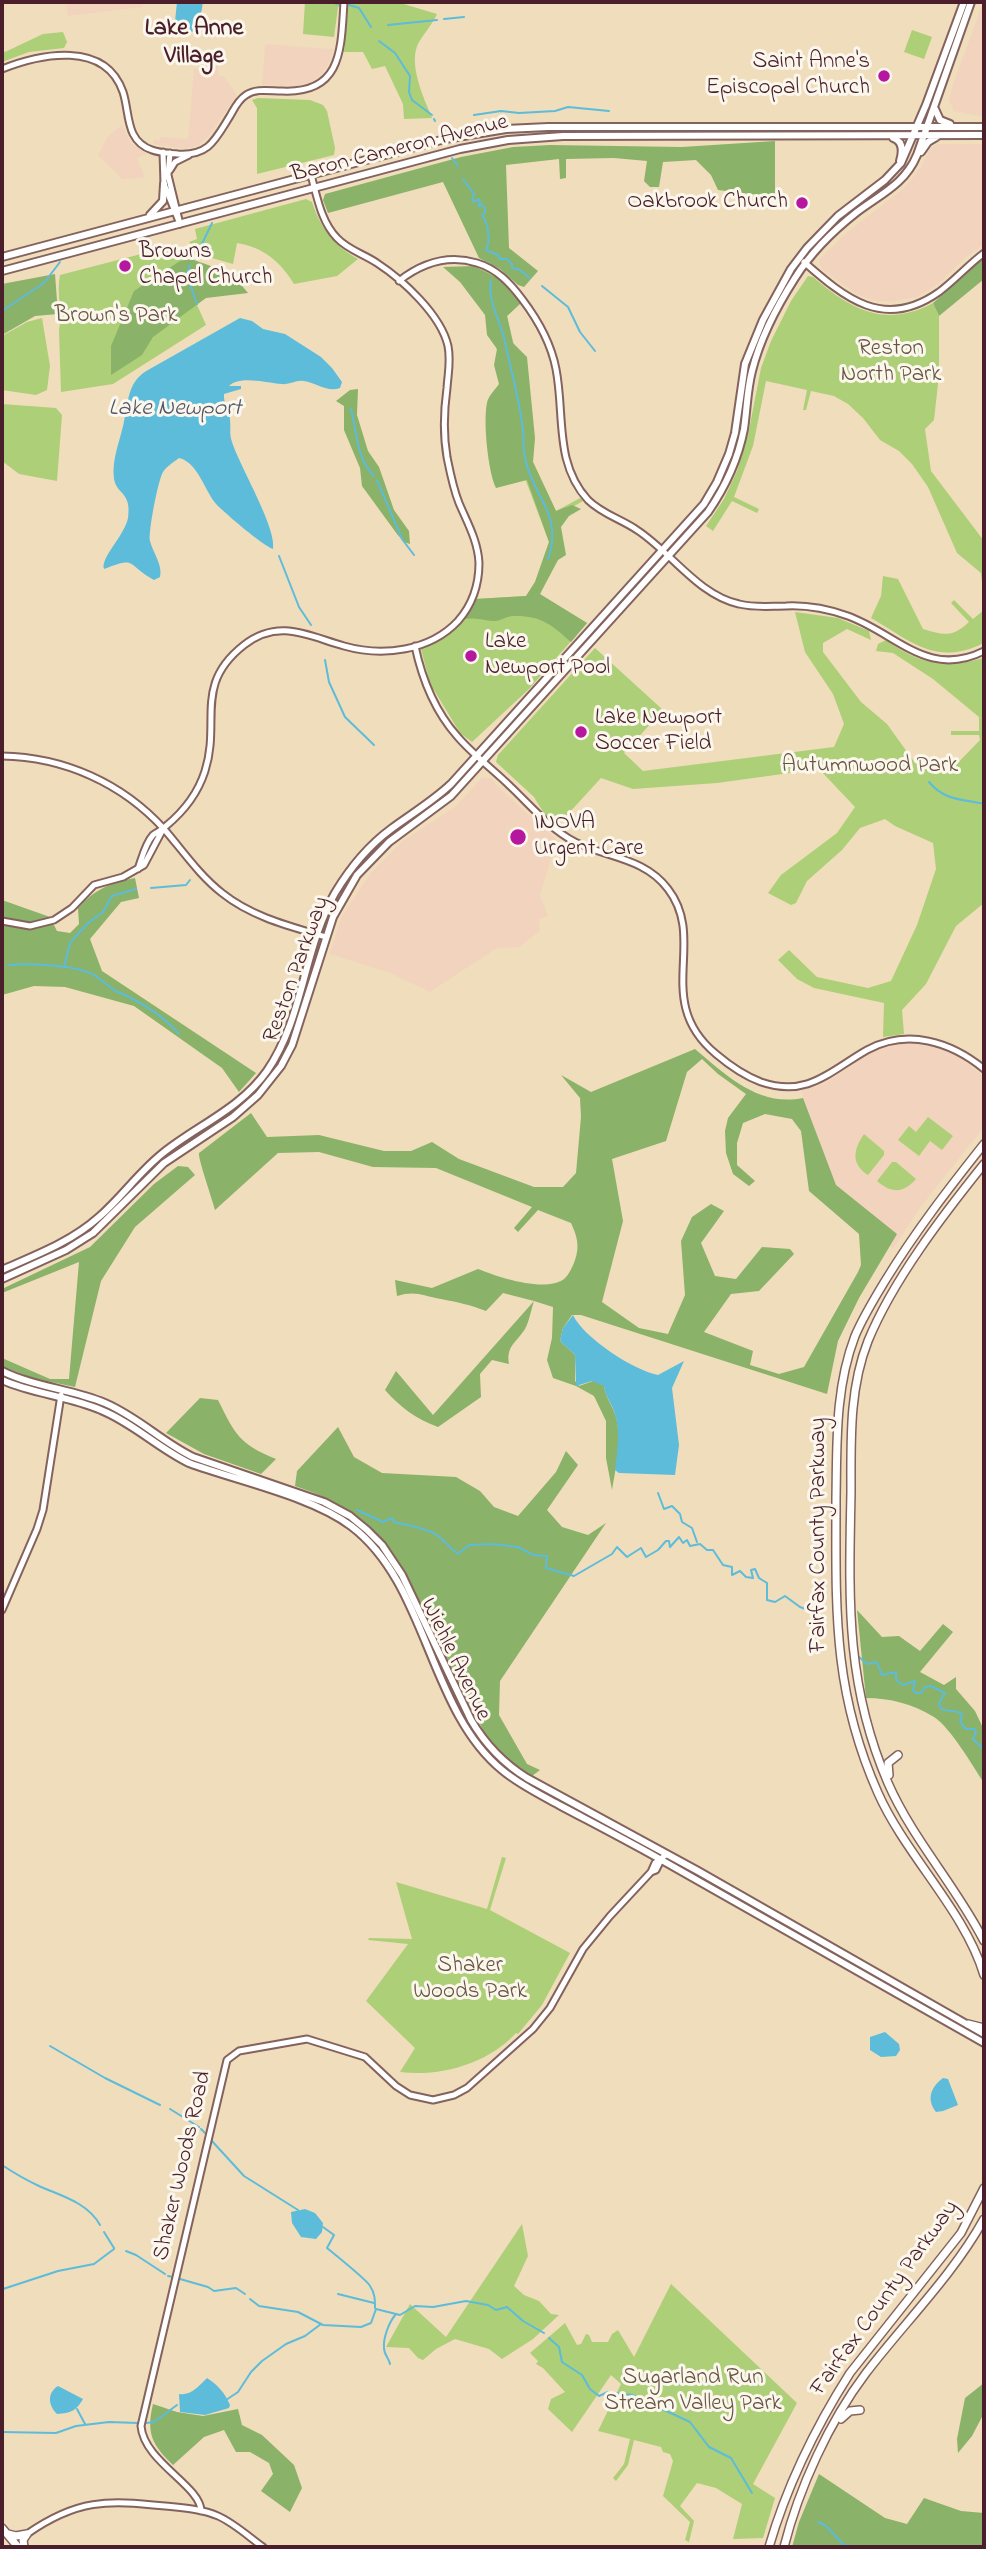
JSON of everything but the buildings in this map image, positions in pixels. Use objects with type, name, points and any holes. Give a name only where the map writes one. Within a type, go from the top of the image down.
[{"type":"highway","name":"Fairfax County Parkway","points":[[984,1144],[908,1243],[868,1310],[851,1347],[838,1419],[836,1586],[841,1668],[849,1712],[864,1759],[897,1830],[965,1933],[984,1975]]},
{"type":"highway","name":"Fairfax County Parkway","points":[[984,1164],[928,1237],[882,1314],[861,1361],[854,1396],[849,1590],[852,1649],[858,1690],[869,1734],[899,1806],[984,1941]]},
{"type":"highway","points":[[898,1755],[889,1761],[887,1769],[899,1806]]},
{"type":"highway","points":[[968,2024],[984,2028]]},
{"type":"highway","name":"Fairfax County Parkway","points":[[769,2547],[790,2482],[836,2395],[961,2233],[984,2188]]},
{"type":"highway","name":"Fairfax County Parkway","points":[[784,2547],[804,2487],[835,2424],[866,2373],[956,2262],[984,2219]]},
{"type":"highway","points":[[835,2424],[850,2411],[860,2410]]},
{"type":"highway","points":[[4,2530],[15,2536],[27,2534]]},
{"type":"highway","points":[[4,2530],[18,2547]]},
{"type":"highway","points":[[24,2547],[23,2540],[27,2534]]},
{"type":"main road","name":"Reston Parkway","points":[[2,1270],[54,1248],[87,1227],[162,1154],[230,1108],[252,1088],[273,1061],[289,1030],[318,934],[336,892],[363,854],[381,836],[442,792],[704,504],[722,472],[732,443],[741,381],[750,349],[784,280],[799,257],[838,216],[898,167],[918,126],[964,2]]},
{"type":"main road","name":"Reston Parkway","points":[[2,1279],[66,1250],[93,1233],[164,1163],[233,1117],[258,1095],[281,1066],[295,1037],[326,937],[344,895],[372,858],[394,838],[442,805],[708,512],[726,484],[739,449],[749,384],[757,356],[791,285],[806,263],[847,220],[900,183],[914,163],[971,2]]},
{"type":"main road","points":[[936,101],[935,112],[940,120],[959,127]]},
{"type":"main road","name":"Baron Cameron Avenue","points":[[2,257],[445,139],[516,128],[984,127]]},
{"type":"main road","points":[[914,163],[928,142],[942,135]]},
{"type":"main road","name":"Baron Cameron Avenue","points":[[2,271],[475,146],[540,137],[984,135]]},
{"type":"main road","points":[[881,136],[895,138],[901,144],[902,156],[898,167]]},
{"type":"main road","points":[[145,219],[162,203],[166,182]]},
{"type":"main road","name":"Wiehle Avenue","points":[[2,1371],[28,1381],[91,1397],[126,1413],[193,1457],[324,1502],[359,1523],[395,1563],[471,1720],[490,1747],[505,1762],[527,1778],[667,1854],[984,2034]]},
{"type":"main road","name":"Wiehle Avenue","points":[[2,1380],[98,1408],[189,1463],[331,1513],[371,1545],[393,1574],[458,1713],[483,1752],[501,1770],[526,1787],[661,1860],[984,2043]]},
{"type":"street","points":[[166,182],[173,164],[212,144],[245,95],[262,90],[301,91],[326,79],[340,53],[343,5]]},
{"type":"street","points":[[2,69],[30,58],[51,55],[72,55],[95,61],[110,71],[120,85],[135,138],[146,147],[166,153],[192,154]]},
{"type":"street","points":[[166,153],[166,182],[180,224]]},
{"type":"street","points":[[2,921],[30,926],[54,920],[72,908],[94,885],[117,879],[138,869],[147,861],[163,829],[193,796],[204,776],[210,748],[210,704],[214,685],[227,662],[245,645],[263,635],[300,631],[347,647],[392,651],[427,643],[446,631],[466,610],[477,583],[479,560],[475,541],[455,492],[446,452],[445,417],[450,362],[442,328],[432,313],[379,264],[337,239],[322,214],[311,175]]},
{"type":"street","points":[[799,257],[851,300],[870,307],[894,309],[911,306],[937,293],[984,253]]},
{"type":"street","points":[[399,281],[422,266],[449,260],[475,263],[504,278],[532,312],[549,344],[558,382],[563,449],[576,484],[598,508],[634,528],[712,593],[737,604],[830,610],[870,625],[913,652],[929,658],[956,660],[984,651]]},
{"type":"street","points":[[415,646],[430,694],[457,737],[561,833],[583,845],[638,863],[667,887],[682,919],[682,1000],[697,1035],[713,1052],[744,1074],[771,1084],[803,1086],[822,1079],[875,1046],[912,1039],[931,1041],[953,1048],[984,1069]]},
{"type":"street","points":[[2,756],[49,761],[92,776],[131,800],[163,829],[208,881],[230,899],[262,917],[326,937]]},
{"type":"street","points":[[2,1610],[39,1523],[62,1388]]},
{"type":"street","name":"Shaker Woods Road","points":[[201,2511],[198,2498],[146,2443],[141,2426],[227,2060],[239,2051],[307,2039],[365,2056],[396,2086],[410,2095],[433,2100],[454,2095],[467,2088],[533,2029],[550,2008],[573,1965],[598,1929],[651,1872],[656,1870],[667,1854]]},
{"type":"street","points":[[27,2534],[59,2514],[93,2504],[131,2502],[201,2511],[220,2517],[263,2547]]},
{"type":"shaded area","points":[[65,2],[143,2],[142,7],[68,16]]},
{"type":"shaded area","points":[[983,2],[984,117],[954,111],[949,100]]},
{"type":"shaded area","points":[[265,44],[333,49],[322,74],[309,83],[296,86],[262,85]]},
{"type":"shaded area","points":[[201,53],[219,54],[218,73],[237,95],[208,137],[199,145],[185,149],[153,144],[154,139],[160,141],[160,137],[188,139],[194,69],[203,69]]},
{"type":"shaded area","points":[[122,125],[131,143],[147,154],[137,158],[145,178],[122,179],[98,155],[108,136]]},
{"type":"shaded area","points":[[938,144],[984,144],[984,244],[938,284],[917,297],[890,302],[858,295],[825,272],[819,260],[844,235],[904,188],[921,167],[931,147]]},
{"type":"shaded area","points":[[482,778],[491,778],[557,840],[540,895],[548,916],[539,919],[540,931],[519,947],[497,948],[430,992],[388,972],[329,954],[342,916],[370,874],[403,841],[456,806]]},
{"type":"shaded area","points":[[899,1044],[924,1044],[943,1048],[961,1058],[984,1077],[984,1127],[919,1209],[893,1249],[832,1189],[801,1091],[823,1084],[874,1051]]},
{"type":"green space","points":[[305,2],[397,2],[437,14],[419,42],[415,60],[421,91],[432,118],[404,119],[403,104],[385,66],[372,69],[363,52],[344,52],[348,8],[338,7],[334,37],[303,34]]},
{"type":"green space","points":[[912,30],[932,37],[924,59],[904,52]]},
{"type":"green space","points":[[63,32],[67,42],[64,48],[29,52],[2,62],[2,50],[5,52],[43,34]]},
{"type":"green space","points":[[252,100],[310,100],[323,105],[327,111],[334,155],[257,174],[257,108]]},
{"type":"green space","points":[[775,141],[775,197],[718,190],[711,175],[696,160],[663,162],[659,187],[650,187],[644,181],[647,161],[614,158],[566,159],[566,178],[560,179],[559,159],[506,165],[509,248],[538,271],[524,287],[500,269],[479,258],[443,182],[328,213],[323,200],[325,194],[461,157],[513,147],[682,147]]},
{"type":"green space","points":[[306,199],[312,202],[329,235],[358,259],[337,276],[294,284],[277,262],[255,248],[237,243],[233,264],[205,256],[189,242],[197,239],[195,229]]},
{"type":"green space","name":"Brown's Park","points":[[172,246],[190,265],[185,278],[206,325],[113,384],[61,392],[60,275]]},
{"type":"green space","points":[[984,258],[984,279],[939,316],[933,303]]},
{"type":"green space","points":[[191,259],[229,275],[248,293],[206,298],[153,337],[142,355],[111,375],[111,346],[134,291],[180,261]]},
{"type":"green space","points":[[474,266],[499,279],[521,303],[507,316],[513,343],[527,357],[535,438],[533,462],[556,511],[572,505],[581,509],[569,516],[561,527],[566,555],[558,560],[540,594],[587,623],[571,642],[551,626],[530,617],[512,616],[496,621],[463,619],[475,599],[526,596],[535,582],[549,542],[527,480],[496,488],[493,480],[486,434],[486,411],[490,395],[499,384],[494,365],[497,349],[487,335],[485,315],[460,282],[443,267]]},
{"type":"green space","points":[[481,268],[499,279],[521,303],[507,316],[523,384],[533,462],[556,511],[582,497],[585,500],[558,515],[558,543],[540,595],[587,623],[529,689],[472,742],[460,733],[431,688],[421,649],[458,625],[475,599],[526,596],[535,582],[549,542],[518,460]]},
{"type":"green space","points":[[55,274],[58,314],[35,316],[2,335],[2,284]]},
{"type":"green space","name":"Reston North Park","points":[[808,276],[841,298],[869,312],[899,314],[916,311],[933,303],[939,316],[939,375],[934,420],[925,429],[931,471],[984,541],[984,601],[981,573],[957,553],[928,487],[912,464],[899,451],[880,440],[848,404],[834,396],[811,391],[806,410],[803,410],[807,390],[766,381],[753,446],[734,497],[759,509],[757,513],[732,501],[713,531],[706,526],[724,499],[737,471],[749,430],[761,368],[771,341],[791,301]]},
{"type":"green space","points":[[42,318],[50,366],[47,390],[36,395],[2,390],[2,336],[27,322]]},
{"type":"green space","points":[[358,389],[357,415],[368,451],[379,467],[394,510],[409,531],[410,544],[397,534],[362,486],[360,468],[344,430],[344,406],[336,401],[350,390]]},
{"type":"green space","points":[[2,404],[56,408],[62,415],[57,481],[19,474],[2,461]]},
{"type":"green space","points":[[883,576],[898,579],[923,629],[948,634],[958,631],[969,622],[951,603],[954,600],[973,619],[984,610],[984,643],[967,650],[938,652],[912,642],[871,618],[881,596]]},
{"type":"green space","name":"Autumnwood Park","points":[[795,612],[838,618],[869,631],[871,640],[847,629],[823,643],[823,652],[861,702],[887,724],[915,763],[939,771],[950,771],[980,740],[979,735],[951,735],[951,731],[979,731],[979,717],[933,679],[893,653],[876,651],[878,644],[886,640],[922,660],[944,664],[984,658],[984,903],[956,926],[926,984],[902,1010],[904,1034],[883,1037],[884,1003],[814,988],[797,979],[778,960],[789,950],[817,977],[868,988],[891,981],[917,925],[936,869],[933,843],[885,819],[860,828],[842,850],[807,881],[796,903],[791,905],[768,893],[781,875],[837,833],[855,807],[819,769],[717,783],[633,789],[601,778],[557,826],[545,815],[534,797],[496,762],[498,755],[595,648],[663,710],[624,753],[643,771],[834,747],[844,724],[833,694],[805,652]]},
{"type":"green space","points":[[135,878],[139,898],[121,902],[90,939],[102,971],[256,1073],[239,1092],[222,1068],[134,1006],[65,987],[34,986],[2,995],[2,900],[50,917],[57,931],[70,933],[79,924],[78,908],[90,896],[111,885]]},
{"type":"green space","points":[[695,1049],[732,1079],[758,1094],[787,1100],[803,1098],[836,1185],[897,1234],[859,1298],[838,1341],[827,1394],[581,1315],[572,1315],[563,1328],[560,1341],[575,1355],[575,1381],[579,1386],[593,1381],[604,1385],[616,1417],[617,1463],[612,1490],[606,1458],[606,1421],[594,1396],[553,1378],[547,1360],[552,1338],[553,1307],[503,1293],[486,1311],[419,1294],[397,1296],[395,1280],[432,1288],[478,1269],[521,1282],[556,1283],[568,1275],[577,1255],[577,1241],[571,1223],[538,1210],[518,1232],[514,1228],[532,1207],[436,1168],[373,1167],[319,1152],[278,1153],[215,1210],[199,1153],[251,1113],[267,1137],[319,1135],[384,1151],[411,1151],[432,1142],[459,1159],[534,1187],[563,1187],[576,1173],[581,1117],[580,1098],[561,1075],[591,1092]],"holes":[[[702,1059],[746,1094],[728,1118],[725,1131],[726,1153],[733,1174],[749,1186],[755,1181],[737,1165],[737,1143],[743,1123],[765,1114],[792,1119],[801,1131],[809,1191],[859,1234],[861,1265],[804,1367],[779,1374],[750,1365],[753,1351],[704,1332],[731,1294],[759,1291],[794,1254],[790,1249],[762,1247],[736,1279],[715,1276],[701,1243],[724,1211],[711,1204],[692,1217],[681,1241],[685,1295],[668,1334],[639,1328],[602,1302],[623,1221],[612,1159],[666,1141],[687,1072]]]},
{"type":"green space","points":[[928,1117],[953,1136],[942,1150],[930,1141],[919,1156],[898,1140],[909,1126],[916,1132]]},
{"type":"green space","points":[[864,1134],[884,1151],[884,1155],[868,1175],[856,1161],[856,1151]]},
{"type":"green space","points":[[892,1162],[896,1162],[916,1179],[907,1187],[898,1190],[882,1185],[877,1181]]},
{"type":"green space","points":[[178,1166],[188,1167],[195,1175],[135,1227],[101,1281],[75,1387],[32,1378],[2,1366],[2,1358],[50,1379],[69,1379],[79,1262],[2,1293],[2,1289],[90,1247],[154,1184]]},
{"type":"green space","points":[[534,1301],[526,1326],[510,1349],[509,1364],[492,1360],[480,1374],[481,1397],[438,1427],[409,1412],[385,1390],[396,1371],[433,1415]]},
{"type":"green space","points":[[200,1398],[218,1400],[240,1437],[276,1459],[261,1474],[204,1454],[166,1433]]},
{"type":"green space","points":[[338,1427],[354,1457],[382,1473],[456,1477],[480,1491],[494,1507],[518,1516],[556,1472],[566,1451],[578,1465],[547,1510],[562,1527],[588,1535],[606,1523],[500,1681],[499,1715],[527,1764],[540,1770],[532,1776],[508,1759],[486,1736],[403,1569],[381,1539],[370,1527],[344,1508],[295,1486],[297,1471]]},
{"type":"green space","points":[[857,1610],[882,1637],[899,1636],[920,1651],[943,1624],[953,1632],[920,1672],[944,1685],[956,1677],[956,1689],[975,1711],[984,1730],[984,1783],[954,1738],[934,1717],[901,1703],[866,1698]]},
{"type":"green space","name":"Shaker Woods Park","points":[[502,1857],[506,1858],[490,1910],[570,1953],[542,2005],[518,2034],[505,2044],[478,2060],[447,2070],[400,2072],[415,2048],[366,2001],[408,1944],[368,1940],[412,1939],[396,1882],[487,1909]]},
{"type":"green space","name":"Sugarland Run Stream Valley Park","points":[[522,2224],[528,2256],[514,2286],[524,2295],[539,2301],[551,2314],[559,2315],[533,2339],[502,2359],[489,2349],[455,2339],[423,2360],[409,2348],[386,2347],[410,2304],[446,2337]]},
{"type":"green space","name":"Sugarland Run Stream Valley Park","points":[[671,2284],[797,2403],[753,2484],[775,2498],[763,2538],[733,2539],[742,2504],[716,2488],[697,2483],[680,2506],[694,2521],[689,2542],[685,2540],[690,2522],[663,2496],[673,2461],[670,2454],[663,2452],[661,2447],[634,2440],[628,2465],[616,2481],[613,2478],[624,2464],[630,2439],[598,2431],[621,2384],[611,2375],[572,2432],[548,2409],[551,2399],[565,2392],[536,2364],[538,2361],[530,2353],[565,2323],[577,2345],[581,2344],[586,2334],[592,2342],[608,2342],[618,2330],[634,2357]]},
{"type":"green space","points":[[984,2383],[984,2413],[972,2436],[958,2453],[957,2439],[965,2398]]},
{"type":"green space","points":[[153,2404],[177,2412],[203,2416],[238,2409],[242,2425],[262,2435],[294,2465],[302,2488],[290,2512],[261,2491],[273,2474],[269,2463],[250,2452],[236,2452],[224,2430],[204,2437],[173,2465],[160,2451],[153,2438],[150,2423]]},
{"type":"green space","points":[[819,2474],[885,2518],[907,2524],[924,2498],[961,2511],[984,2513],[984,2547],[792,2547],[799,2522]]},
{"type":"water","points":[[177,2],[203,2],[198,32],[174,31]]},
{"type":"water","name":"Lake Newport","points":[[240,318],[252,321],[263,329],[285,334],[321,357],[342,382],[340,388],[331,389],[303,381],[285,384],[240,381],[229,386],[241,386],[241,389],[224,394],[230,417],[232,442],[264,513],[273,539],[273,549],[253,536],[217,505],[196,471],[179,458],[163,472],[152,518],[150,541],[159,564],[160,577],[154,580],[127,563],[104,569],[106,559],[128,518],[128,503],[116,484],[113,471],[133,385],[139,376]]},
{"type":"water","points":[[573,1315],[598,1343],[623,1360],[648,1372],[658,1375],[684,1361],[672,1388],[679,1445],[675,1475],[619,1473],[615,1470],[617,1424],[604,1386],[592,1381],[576,1386],[575,1355],[560,1341],[563,1328]]},
{"type":"water","points":[[885,2032],[899,2044],[900,2050],[896,2056],[881,2057],[870,2050],[870,2037]]},
{"type":"water","points":[[943,2078],[948,2079],[958,2105],[936,2112],[931,2102],[931,2094],[935,2085]]},
{"type":"water","points":[[305,2209],[315,2213],[323,2223],[322,2232],[316,2239],[301,2237],[292,2223],[291,2212]]},
{"type":"water","points":[[207,2378],[218,2386],[230,2405],[229,2408],[205,2415],[180,2412],[179,2394],[191,2392]]},
{"type":"water","points":[[58,2386],[83,2399],[73,2411],[57,2414],[52,2407],[50,2396]]},
{"type":"waterway","points":[[329,2],[338,4]]},
{"type":"waterway","points":[[349,5],[359,8],[371,27]]},
{"type":"waterway","points":[[444,19],[464,17]]},
{"type":"waterway","points":[[388,25],[437,20]]},
{"type":"waterway","points":[[379,41],[395,53],[410,76],[409,92],[412,100],[432,115]]},
{"type":"waterway","points":[[474,115],[501,111],[555,111],[568,107],[609,111]]},
{"type":"waterway","points":[[452,158],[458,166]]},
{"type":"waterway","points":[[463,179],[474,194],[474,202],[479,199],[478,206],[485,208],[482,215],[488,232],[486,250],[498,255],[500,259],[507,259],[512,268],[530,278]]},
{"type":"waterway","points":[[200,248],[212,223]]},
{"type":"waterway","points":[[2,311],[44,283],[60,262]]},
{"type":"waterway","points":[[190,265],[185,278],[197,304]]},
{"type":"waterway","points":[[491,280],[493,304],[503,334],[520,409],[525,458],[550,517],[552,543],[548,559]]},
{"type":"waterway","points":[[542,286],[568,307],[580,332],[595,351]]},
{"type":"waterway","points":[[351,409],[360,453],[374,476]]},
{"type":"waterway","points":[[377,480],[402,539],[414,555]]},
{"type":"waterway","points":[[279,556],[299,607],[311,625]]},
{"type":"waterway","points":[[325,660],[329,682],[345,717],[374,745]]},
{"type":"waterway","points":[[929,782],[948,796],[984,804]]},
{"type":"waterway","points":[[151,888],[186,885],[190,880]]},
{"type":"waterway","points":[[64,967],[70,943],[88,923],[103,912],[112,896],[136,889]]},
{"type":"waterway","points":[[8,965],[52,966],[94,975],[113,989],[150,1009],[179,1034]]},
{"type":"waterway","points":[[658,1493],[664,1509],[672,1506],[680,1514],[682,1522],[692,1528],[697,1542]]},
{"type":"waterway","points":[[357,1510],[383,1522],[392,1518],[394,1522],[434,1533],[458,1554],[469,1545],[518,1547],[533,1555],[547,1556],[546,1568],[574,1576],[612,1554],[617,1547],[627,1557],[641,1548],[646,1557],[666,1541],[669,1541],[670,1547],[679,1537],[683,1543],[687,1540],[690,1546],[700,1544],[707,1550],[713,1550],[723,1565],[732,1567],[732,1575],[740,1571],[746,1577],[753,1578],[751,1570],[755,1569],[759,1578],[767,1583],[767,1600],[775,1602],[785,1596],[800,1607],[814,1612]]},
{"type":"waterway","points":[[859,1657],[867,1664],[877,1662],[882,1675],[896,1672],[896,1680],[903,1685],[915,1681],[913,1690],[916,1693],[921,1693],[925,1687],[931,1686],[945,1693],[939,1703],[941,1708],[962,1714],[960,1722],[966,1729],[975,1729],[973,1739],[984,1750]]},
{"type":"waterway","points":[[50,2046],[105,2078],[160,2105]]},
{"type":"waterway","points":[[196,2109],[197,2105]]},
{"type":"waterway","points":[[170,2109],[199,2127]]},
{"type":"waterway","points":[[201,2129],[205,2133]]},
{"type":"waterway","points":[[211,2140],[244,2176],[298,2210]]},
{"type":"waterway","points":[[2,2165],[82,2206],[100,2225]]},
{"type":"waterway","points":[[323,2227],[334,2235],[327,2248],[368,2283],[374,2294],[375,2308]]},
{"type":"waterway","points":[[104,2232],[114,2248]]},
{"type":"waterway","points":[[3,2289],[58,2271],[94,2264],[114,2249]]},
{"type":"waterway","points":[[126,2251],[165,2274]]},
{"type":"waterway","points":[[168,2276],[173,2277]]},
{"type":"waterway","points":[[180,2279],[214,2291],[236,2288],[245,2294]]},
{"type":"waterway","points":[[338,2294],[374,2303]]},
{"type":"waterway","points":[[250,2299],[259,2306],[298,2312],[323,2325],[361,2327],[371,2323],[376,2309],[400,2315],[415,2306],[433,2307],[466,2301],[488,2305],[496,2310],[507,2307],[523,2321],[544,2333]]},
{"type":"waterway","points":[[390,2364],[384,2350],[384,2340],[396,2314]]},
{"type":"waterway","points":[[226,2400],[238,2392],[262,2361],[321,2324]]},
{"type":"waterway","points":[[549,2338],[559,2347],[562,2362],[582,2375],[590,2389],[599,2396],[608,2392],[632,2395],[690,2422],[709,2447],[731,2458],[752,2493]]},
{"type":"waterway","points":[[146,2423],[154,2422],[177,2405]]},
{"type":"waterway","points":[[77,2409],[85,2424]]},
{"type":"waterway","points":[[2,2432],[56,2433],[76,2426],[109,2422],[138,2423]]},
{"type":"waterway","points":[[818,2522],[825,2525],[844,2545],[861,2547]]},
{"type":"place","name":"Saint Anne's Episcopal Church","points":[[884,76]]},
{"type":"place","name":"Oakbrook Church","points":[[802,203]]},
{"type":"place","name":"Browns Chapel Church","points":[[125,266]]},
{"type":"place","name":"Lake Newport Pool","points":[[471,656]]},
{"type":"place","name":"Lake Newport Soccer Field","points":[[581,732]]},
{"type":"place","name":"INOVA Urgent Care","points":[[518,837]]},
{"type":"district","name":"Lake Anne Village","points":[[194,44]]}]
